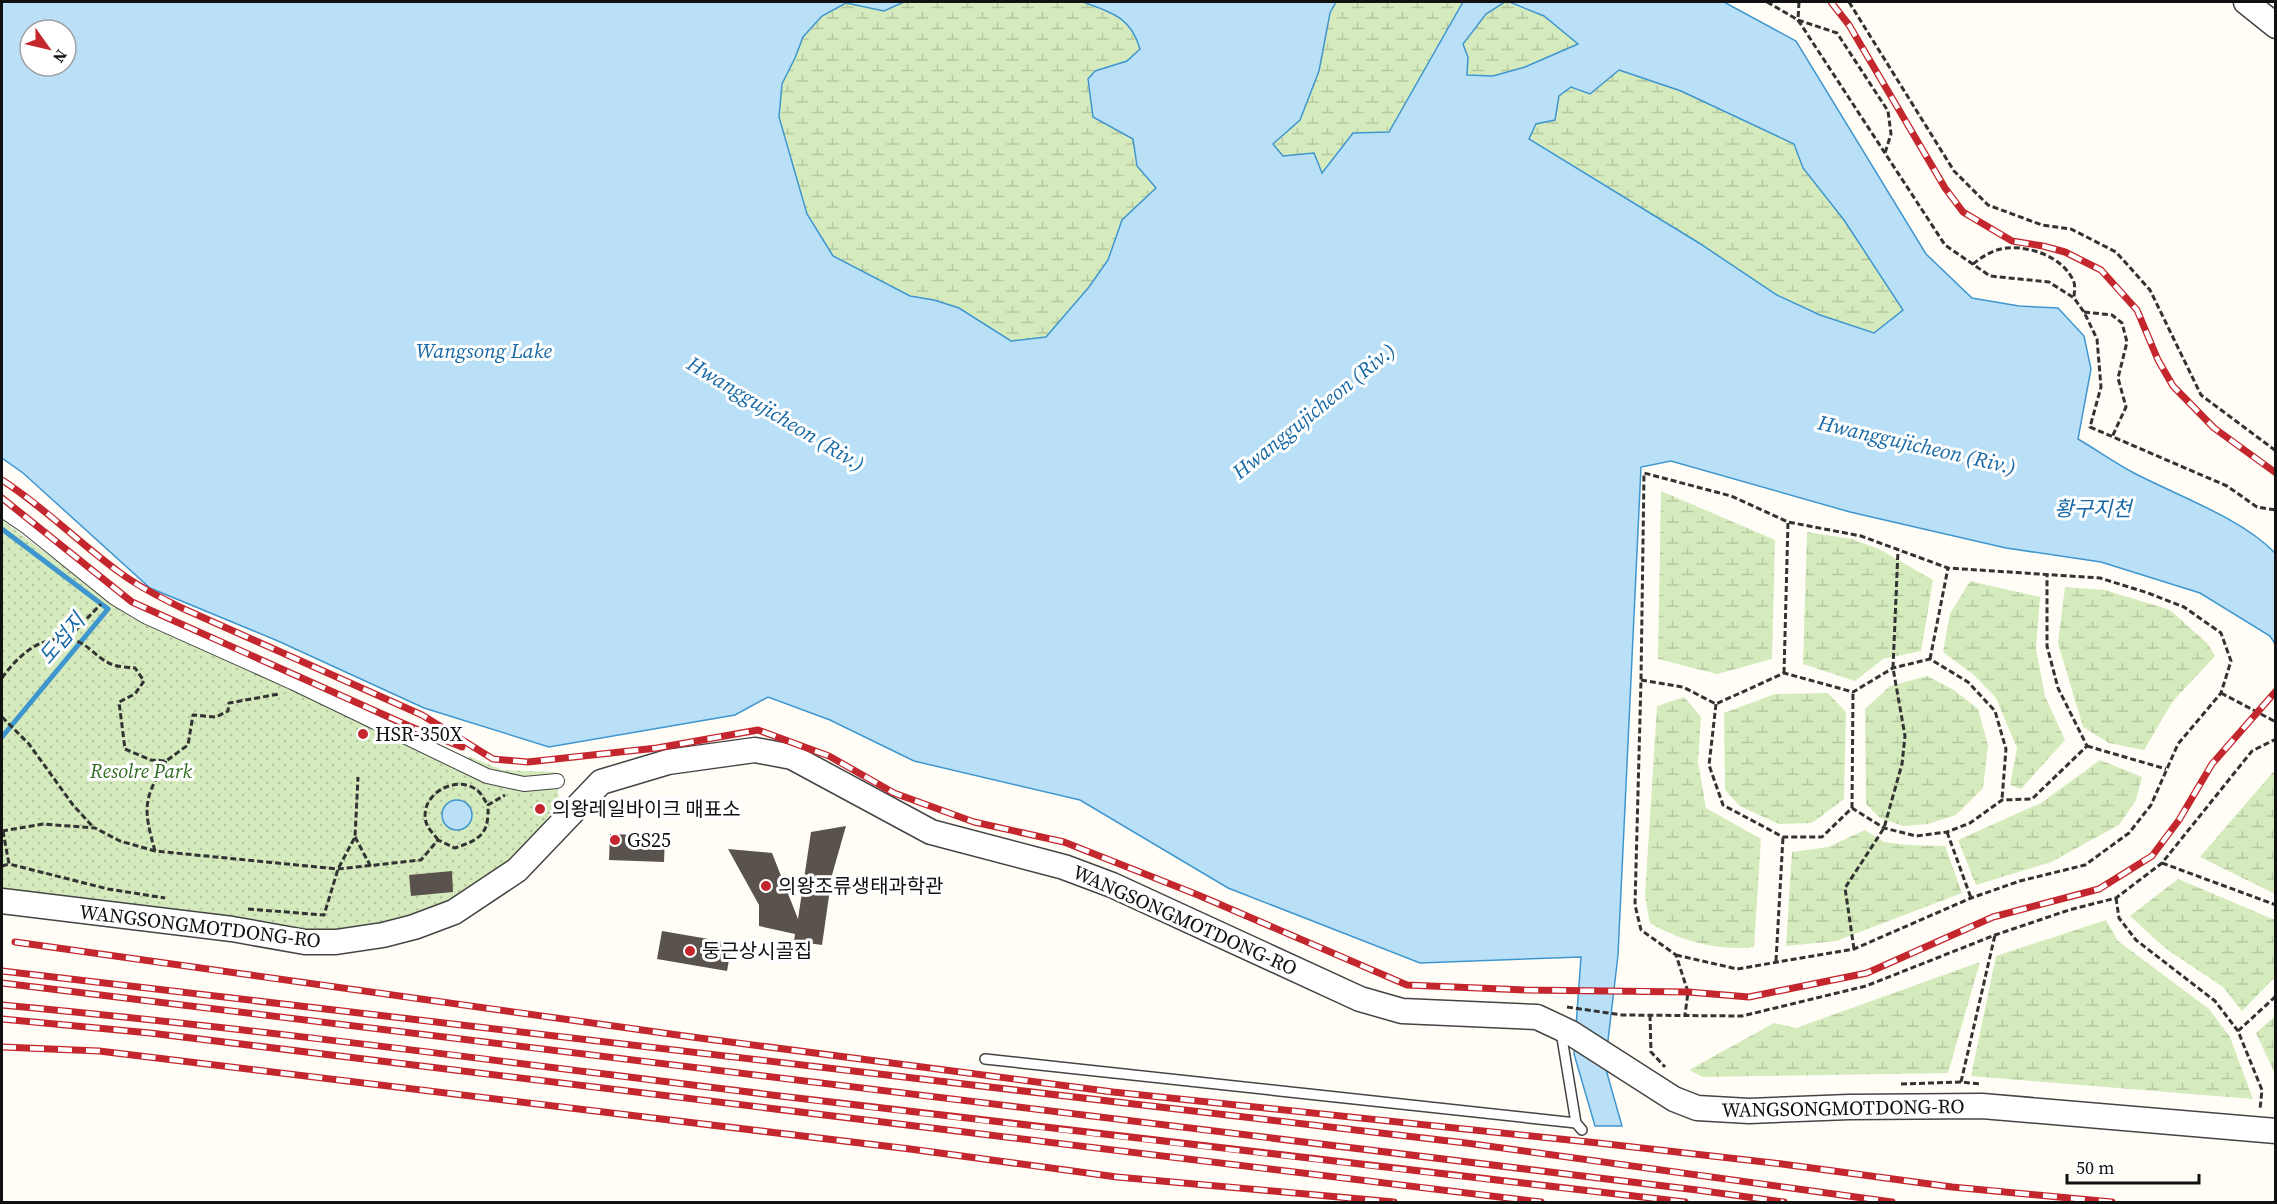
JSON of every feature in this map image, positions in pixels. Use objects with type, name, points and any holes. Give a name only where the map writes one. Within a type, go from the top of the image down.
[{"type":"street","points":[[2246,2],[2276,26]]},
{"type":"street","points":[[2,510],[27,527],[115,598],[145,616],[292,682],[487,776],[524,784],[557,781]]},
{"type":"street","name":"WANGSONGMOTDONG-RO","points":[[2,901],[232,929],[305,942],[336,942],[383,935],[414,927],[454,912],[517,870],[601,782],[668,762],[755,750],[792,757],[931,832],[1064,867],[1112,885],[1360,999],[1402,1011],[1537,1017],[1566,1022],[1674,1099],[1697,1108],[1749,1111],[1849,1107],[1982,1106],[2276,1131]]},
{"type":"lane","points":[[985,1059],[1579,1126],[1566,1022]]},
{"type":"path","points":[[1767,2],[1798,20],[1837,33],[1888,111],[1891,134],[1885,153]]},
{"type":"path","points":[[1799,2],[1798,20],[1945,245],[1990,276],[2049,282],[2074,298],[2084,312],[2097,339],[2101,387],[2090,427],[2227,486],[2257,507],[2276,510]]},
{"type":"path","points":[[1849,2],[1954,171],[1988,205],[2042,225],[2072,229],[2116,252],[2150,290],[2201,395],[2276,451]]},
{"type":"path","points":[[1973,264],[1986,254],[2007,248],[2038,252],[2061,263],[2074,281],[2074,298]]},
{"type":"path","points":[[2084,312],[2112,315],[2122,323],[2127,342],[2118,378],[2126,407],[2112,437]]},
{"type":"path","points":[[1644,473],[1731,496],[1788,522],[1861,536],[1898,550],[1948,568],[2100,578],[2184,607],[2221,633],[2231,661],[2221,693],[2178,744],[2151,805],[2129,832],[2085,865],[2020,881],[1971,898],[1854,949],[1737,969],[1676,955],[1641,930],[1635,905],[1644,473]]},
{"type":"path","points":[[1784,673],[1788,522]]},
{"type":"path","points":[[1854,949],[1845,888],[1884,828],[1902,764],[1905,736],[1893,668],[1898,550]]},
{"type":"path","points":[[1930,658],[1948,568]]},
{"type":"path","points":[[2047,574],[2047,646],[2058,688],[2087,746],[2166,769]]},
{"type":"path","points":[[2,678],[11,665],[37,643],[74,632],[99,606]]},
{"type":"path","points":[[56,639],[78,641],[109,664],[135,668],[144,681],[135,694],[118,702],[125,749],[151,760],[166,761]]},
{"type":"path","points":[[1716,704],[1784,673],[1853,692],[1893,668],[1930,658],[1968,682],[1995,711],[2006,749],[2002,800]]},
{"type":"path","points":[[1641,680],[1683,687],[1716,704]]},
{"type":"path","points":[[1716,704],[1709,765],[1723,805],[1783,837],[1822,837],[1852,808],[1853,692]]},
{"type":"path","points":[[2221,693],[2276,722]]},
{"type":"path","points":[[154,851],[146,817],[150,788],[166,761],[188,745],[193,715],[216,717],[228,711],[229,704],[264,697]]},
{"type":"path","points":[[2,717],[24,739],[73,805],[95,828],[120,841],[154,851],[338,869],[422,860],[438,840]]},
{"type":"path","points":[[1566,1022],[1622,1014],[1742,1016],[1866,986],[1995,935],[2069,910],[2116,898],[2162,863],[2252,751],[2276,739]]},
{"type":"path","points":[[1852,808],[1884,828],[1916,836],[1947,832],[1970,824],[2002,800],[2032,799],[2087,746]]},
{"type":"path","points":[[245,909],[324,915],[338,869],[355,837],[358,777]]},
{"type":"path","points":[[459,783],[477,790],[488,805],[488,824],[476,841],[455,848],[438,840],[426,824],[427,805],[440,789],[459,783]]},
{"type":"path","points":[[488,805],[524,784]]},
{"type":"path","points":[[9,864],[2,831],[43,824],[95,828]]},
{"type":"path","points":[[1947,832],[1971,898]]},
{"type":"path","points":[[355,837],[371,867]]},
{"type":"path","points":[[1776,961],[1783,837]]},
{"type":"path","points":[[2162,863],[2276,905]]},
{"type":"path","points":[[2,866],[9,864],[108,889],[165,898]]},
{"type":"path","points":[[2116,898],[2119,918],[2136,940],[2216,1001],[2238,1031],[2262,1090],[2260,1112]]},
{"type":"path","points":[[1961,1082],[1995,935]]},
{"type":"path","points":[[1676,955],[1688,992],[1685,1015]]},
{"type":"path","points":[[2238,1031],[2276,996]]},
{"type":"green space","points":[[904,2],[1083,2],[1121,18],[1135,33],[1140,48],[1127,61],[1095,71],[1093,117],[1133,139],[1137,166],[1156,188],[1122,220],[1108,260],[1089,287],[1046,337],[1011,341],[959,308],[934,300],[910,296],[833,256],[807,214],[779,117],[782,84],[803,37],[822,16],[846,3],[884,11]]},
{"type":"green space","points":[[1336,2],[1463,2],[1389,132],[1353,133],[1322,174],[1283,156],[1273,144],[1300,120]]},
{"type":"green space","points":[[1505,2],[1544,16],[1578,44],[1525,67],[1493,76],[1467,75],[1468,57],[1463,44],[1486,14]]},
{"type":"green space","points":[[1619,70],[1681,91],[1794,144],[1803,168],[1844,220],[1904,310],[1874,333],[1820,315],[1777,295],[1699,243],[1529,138],[1536,124],[1555,120],[1559,96],[1571,87],[1590,94]]},
{"type":"green space","points":[[1661,491],[1775,540],[1772,659],[1717,674],[1658,659]]},
{"type":"green space","name":"Resolre Park","points":[[2,520],[132,618],[276,681],[423,752],[470,757],[503,770],[555,772],[559,797],[538,834],[505,867],[453,901],[373,931],[305,934],[2,892]]},
{"type":"green space","points":[[1807,532],[1852,539],[1879,549],[1933,580],[1921,651],[1883,659],[1855,681],[1803,664]]},
{"type":"green space","points":[[1970,581],[2040,597],[2036,649],[2045,696],[2065,740],[2021,789],[2010,785],[2017,748],[1996,698],[1974,675],[1943,652],[1950,614]]},
{"type":"green space","points":[[2065,587],[2105,590],[2170,610],[2208,644],[2215,656],[2173,701],[2144,750],[2109,743],[2083,727],[2058,643]]},
{"type":"green space","points":[[1927,676],[1954,690],[1978,709],[1988,745],[1983,788],[1956,815],[1928,824],[1903,826],[1880,818],[1866,804],[1865,709],[1890,686]]},
{"type":"green space","points":[[1828,693],[1846,712],[1844,799],[1812,823],[1779,824],[1740,806],[1725,790],[1724,713],[1775,694]]},
{"type":"green space","points":[[1684,697],[1701,717],[1698,762],[1706,808],[1761,839],[1754,947],[1714,946],[1687,940],[1650,923],[1645,896],[1657,706]]},
{"type":"green space","points":[[2100,760],[2142,777],[2136,800],[2119,825],[2051,862],[1976,885],[1958,840],[2041,803]]},
{"type":"green space","points":[[2273,772],[2276,773],[2275,894],[2200,857]]},
{"type":"green space","points":[[1865,830],[1884,842],[1945,846],[1962,893],[1836,941],[1786,946],[1792,852],[1828,847]]},
{"type":"green space","points":[[2178,879],[2275,920],[2275,977],[2242,1011],[2223,987],[2165,948],[2130,916]]},
{"type":"green space","points":[[2106,920],[2118,941],[2209,1009],[2230,1037],[2253,1099],[1971,1076],[1996,956]]},
{"type":"green space","points":[[1980,962],[1948,1073],[1703,1077],[1689,1070],[1774,1023],[1796,1028]]},
{"type":"green space","points":[[2275,1016],[2275,1074],[2256,1033]]},
{"type":"water","name":"Wangsong Lake","points":[[2,2],[904,2],[884,11],[846,3],[822,16],[803,37],[782,84],[779,117],[807,214],[833,256],[910,296],[934,300],[959,308],[1011,341],[1046,337],[1089,287],[1108,260],[1122,220],[1156,188],[1137,166],[1133,139],[1093,117],[1088,79],[1095,71],[1127,61],[1140,49],[1136,38],[1119,17],[1083,2],[1336,2],[1330,13],[1319,71],[1300,120],[1273,144],[1283,156],[1314,153],[1322,173],[1353,133],[1389,132],[1463,2],[1505,2],[1486,14],[1463,44],[1468,57],[1467,75],[1493,76],[1525,67],[1578,44],[1544,16],[1509,2],[1724,2],[1796,41],[1926,254],[1972,298],[2019,306],[2058,308],[2084,336],[2091,369],[2078,439],[2134,473],[2227,518],[2261,540],[2275,553],[2275,644],[2270,636],[2200,593],[2101,562],[2006,548],[1850,512],[1671,461],[1641,467],[1618,955],[1605,1066],[1622,1126],[1595,1126],[1574,1054],[1581,957],[1420,963],[1228,888],[1080,800],[914,761],[830,720],[768,697],[735,715],[549,747],[424,708],[278,641],[150,588],[23,473],[2,458]],"holes":[[[1619,70],[1681,91],[1794,144],[1803,168],[1844,220],[1903,310],[1874,333],[1820,315],[1777,295],[1699,243],[1529,139],[1536,124],[1555,120],[1559,96],[1571,87],[1590,94]]]},
{"type":"water","points":[[457,800],[468,804],[472,815],[468,826],[457,830],[446,826],[442,815],[446,804]]},
{"type":"building","name":"의왕조류생태과학관","points":[[846,826],[832,875],[822,945],[794,941],[795,934],[759,926],[759,905],[728,849],[772,853],[798,919],[811,832]]},
{"type":"building","points":[[610,834],[665,836],[664,862],[609,860]]},
{"type":"building","points":[[452,871],[453,892],[411,896],[409,875]]},
{"type":"building","points":[[662,931],[732,943],[727,971],[657,959]]},
{"type":"waterway","name":"도섭지","points":[[2,529],[108,609],[2,737]]},
{"type":"railway","points":[[1831,2],[1849,25],[1945,188],[1963,212],[2012,241],[2065,252],[2101,270],[2137,310],[2158,360],[2173,386],[2214,428],[2276,473]]},
{"type":"railway","points":[[2,480],[134,583],[184,609],[422,715],[493,759],[528,762],[657,748],[758,730],[829,756],[894,793],[974,822],[1064,842],[1198,895],[1407,985],[1525,990],[1688,992],[1749,997],[1867,973],[1993,917],[2099,889],[2152,856],[2179,820],[2212,764],[2276,691]]},
{"type":"railway","points":[[2,498],[132,602],[409,726],[462,747]]},
{"type":"railway","points":[[15,942],[692,1037],[1113,1092],[1598,1143],[1782,1164],[1952,1187],[2112,1202]]},
{"type":"railway","points":[[2,971],[1466,1143],[1892,1202]]},
{"type":"railway","points":[[2,983],[1784,1202]]},
{"type":"railway","points":[[2,1005],[294,1036],[893,1110],[1685,1202]]},
{"type":"railway","points":[[2,1019],[150,1033],[1541,1202]]},
{"type":"railway","points":[[2,1047],[99,1051],[910,1149],[1117,1177],[1394,1202]]},
{"type":"place","name":"HSR-350X","points":[[363,734]]},
{"type":"place","name":"의왕레일바이크 매표소","points":[[540,809]]},
{"type":"place","name":"GS25","points":[[615,840]]},
{"type":"place","name":"의왕조류생태과학관","points":[[766,886]]},
{"type":"place","name":"둥근상시골집","points":[[690,951]]},
{"type":"water label","name":"Hwanggujicheon (Riv.)","points":[[1314,411]]},
{"type":"water label","name":"Hwanggujicheon (Riv.)","points":[[776,414]]},
{"type":"water label","name":"Hwanggujicheon (Riv.)","points":[[1917,445]]},
{"type":"water label","name":"황구지천","points":[[2093,509]]}]
